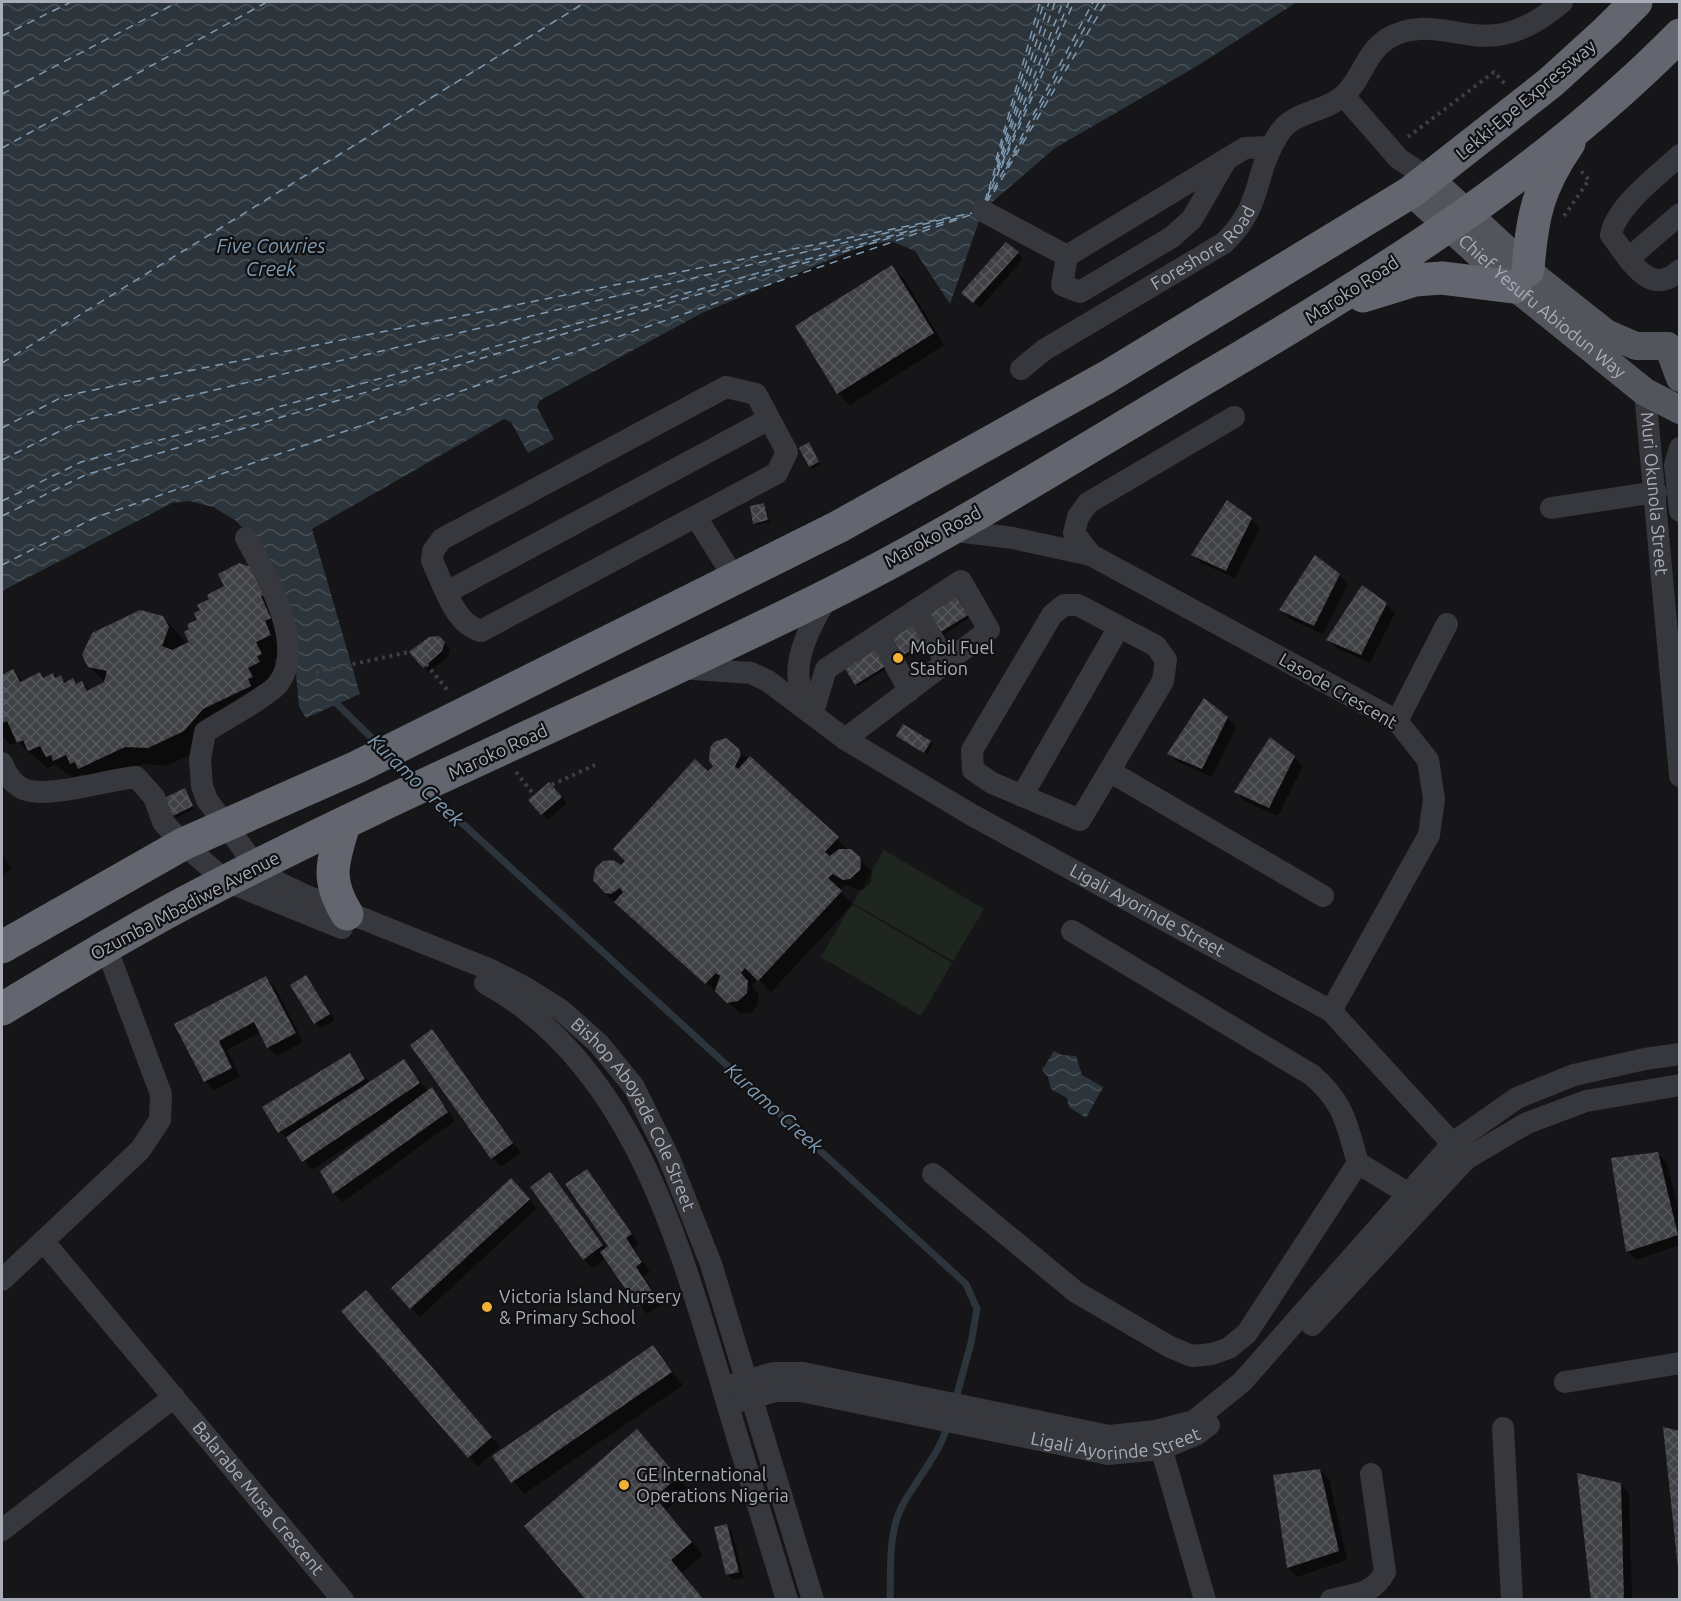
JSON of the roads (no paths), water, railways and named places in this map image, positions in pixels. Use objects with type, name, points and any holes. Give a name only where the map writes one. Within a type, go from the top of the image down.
[{"type":"highway","name":"Lekki-Epe Expressway","points":[[1420,185],[1551,82],[1607,32],[1636,2]]},
{"type":"highway","points":[[1458,220],[1583,123],[1644,71],[1680,34]]},
{"type":"highway","points":[[1321,310],[1415,280],[1522,278],[1531,225],[1539,195],[1555,164],[1583,123]]},
{"type":"highway","points":[[2,947],[183,844],[357,767],[735,579],[928,479],[1087,388],[1420,185]]},
{"type":"highway","name":"Maroko Road","points":[[358,818],[679,668],[828,595],[948,530],[1321,310],[1458,220]]},
{"type":"highway","points":[[347,914],[335,895],[332,873],[334,854],[358,818]]},
{"type":"highway","name":"Ozumba Mbadiwe Avenue","points":[[2,1009],[106,947],[226,881],[358,818]]},
{"type":"main road","name":"Chief Yesufu Abiodun Way","points":[[1420,185],[1645,392],[1680,410]]},
{"type":"main road","name":"Chief Yesufu Abiodun Way","points":[[1522,278],[1606,333],[1636,346],[1674,341],[1680,378]]},
{"type":"street","points":[[1420,185],[1344,96],[1375,48],[1395,34],[1414,28],[1437,28],[1470,34],[1507,33],[1538,21],[1562,2]]},
{"type":"street","name":"Foreshore Road","points":[[1021,369],[1044,350],[1224,243],[1239,229],[1249,213],[1271,147],[1286,123],[1344,96]]},
{"type":"street","points":[[1226,159],[1192,219],[1172,237],[1080,292],[1062,285],[1068,256],[1226,159],[1245,148],[1271,147]]},
{"type":"street","points":[[1680,155],[1623,209],[1612,226],[1611,235],[1647,278],[1658,281],[1670,279],[1680,270]]},
{"type":"street","points":[[983,210],[1068,256]]},
{"type":"street","points":[[1629,258],[1680,214]]},
{"type":"street","points":[[726,387],[756,394],[787,452],[783,465],[777,473],[696,517],[481,631],[469,628],[460,618],[432,561],[433,551],[442,539],[726,387]]},
{"type":"street","name":"Muri Okunola Street","points":[[1645,392],[1656,492],[1680,776]]},
{"type":"street","name":"Lasode Crescent","points":[[1091,555],[1074,532],[1078,517],[1088,503],[1234,417]]},
{"type":"street","points":[[447,592],[769,418]]},
{"type":"street","name":"Muri Okunola Street","points":[[1680,448],[1675,465],[1680,511]]},
{"type":"street","points":[[1551,508],[1656,492]]},
{"type":"street","points":[[696,517],[735,579]]},
{"type":"street","name":"Lasode Crescent","points":[[948,530],[1013,538],[1091,555],[1397,721],[1428,760],[1434,800],[1428,835],[1332,1011]]},
{"type":"street","name":"Bishop Aboyade Cole Street","points":[[246,538],[274,591],[290,648],[278,684],[205,732],[200,760],[202,786],[207,800],[224,826],[256,866],[277,882],[347,914],[492,970],[561,1010],[599,1044],[634,1087],[669,1158],[711,1264],[751,1388],[813,1599]]},
{"type":"street","points":[[813,712],[826,669],[961,581],[989,630],[845,739]]},
{"type":"street","name":"Ligali Ayorinde Street","points":[[813,712],[799,682],[801,661],[813,624],[828,595]]},
{"type":"street","points":[[1078,604],[1156,646],[1166,660],[1162,681],[1109,771],[1080,820],[992,783],[973,770],[972,750],[1052,615],[1064,605],[1078,604]]},
{"type":"street","points":[[916,610],[946,662]]},
{"type":"street","points":[[1397,721],[1447,624]]},
{"type":"street","points":[[1022,796],[1119,627]]},
{"type":"street","points":[[879,634],[909,691]]},
{"type":"street","name":"Ligali Ayorinde Street","points":[[679,668],[751,673],[768,681],[813,712],[845,739],[972,815],[1332,1011],[1460,1151]]},
{"type":"street","name":"Bishop Aboyade Cole Street","points":[[2,763],[8,779],[29,791],[62,789],[136,777],[154,797],[163,822],[183,844],[226,881],[484,983],[531,1012],[551,1031],[599,1089],[634,1148],[662,1204],[685,1264],[786,1599]]},
{"type":"street","points":[[1109,771],[1323,896]]},
{"type":"street","points":[[972,815],[992,783]]},
{"type":"street","points":[[1072,931],[1312,1075],[1332,1092],[1342,1108],[1358,1163],[1407,1193]]},
{"type":"street","points":[[2,1280],[140,1150],[160,1120],[161,1094],[106,947]]},
{"type":"street","name":"Ligali Ayorinde Street","points":[[1159,1440],[1194,1421],[1242,1382],[1407,1193],[1460,1151],[1517,1098],[1574,1075],[1645,1059],[1680,1054]]},
{"type":"street","name":"Ligali Ayorinde Street","points":[[725,1397],[751,1388],[801,1391],[930,1407],[1108,1454],[1159,1440],[1197,1434],[1247,1397],[1419,1207],[1460,1151],[1586,1101],[1680,1085]]},
{"type":"street","points":[[933,1174],[1076,1292],[1170,1347],[1192,1356],[1229,1348],[1247,1333],[1358,1163]]},
{"type":"street","name":"Balarabe Musa Crescent","points":[[44,1242],[343,1599]]},
{"type":"street","points":[[1566,1382],[1680,1363]]},
{"type":"street","points":[[2,1530],[174,1397]]},
{"type":"street","points":[[1503,1428],[1512,1599]]},
{"type":"street","points":[[1159,1440],[1205,1599]]},
{"type":"street","points":[[1331,1599],[1368,1591],[1378,1584],[1384,1572],[1371,1474]]},
{"type":"water","name":"Five Cowries Creek","points":[[2,2],[1297,2],[1197,66],[1055,148],[983,210],[950,304],[915,251],[891,241],[863,246],[702,313],[539,401],[537,407],[554,439],[528,453],[511,422],[504,419],[312,529],[360,694],[306,718],[299,707],[294,650],[259,544],[235,520],[213,507],[189,501],[172,503],[2,591]]},
{"type":"water","points":[[1054,1051],[1062,1055],[1076,1056],[1082,1075],[1103,1087],[1086,1118],[1069,1107],[1067,1098],[1051,1089],[1048,1077],[1042,1070]]},
{"type":"waterway","name":"Kuramo Creek","points":[[337,704],[380,746]]},
{"type":"waterway","name":"Kuramo Creek","points":[[395,760],[415,779]]},
{"type":"waterway","name":"Kuramo Creek","points":[[429,793],[966,1284],[977,1309],[971,1343],[955,1402]]},
{"type":"waterway","name":"Kuramo Creek","points":[[890,1600],[891,1553],[897,1519],[907,1497],[939,1447],[948,1424]]},
{"type":"place","name":"Mobil Fuel Station","points":[[898,658]]},
{"type":"place","name":"Victoria Island Nursery & Primary School","points":[[487,1307]]},
{"type":"place","name":"GE International Operations Nigeria","points":[[624,1485]]}]
